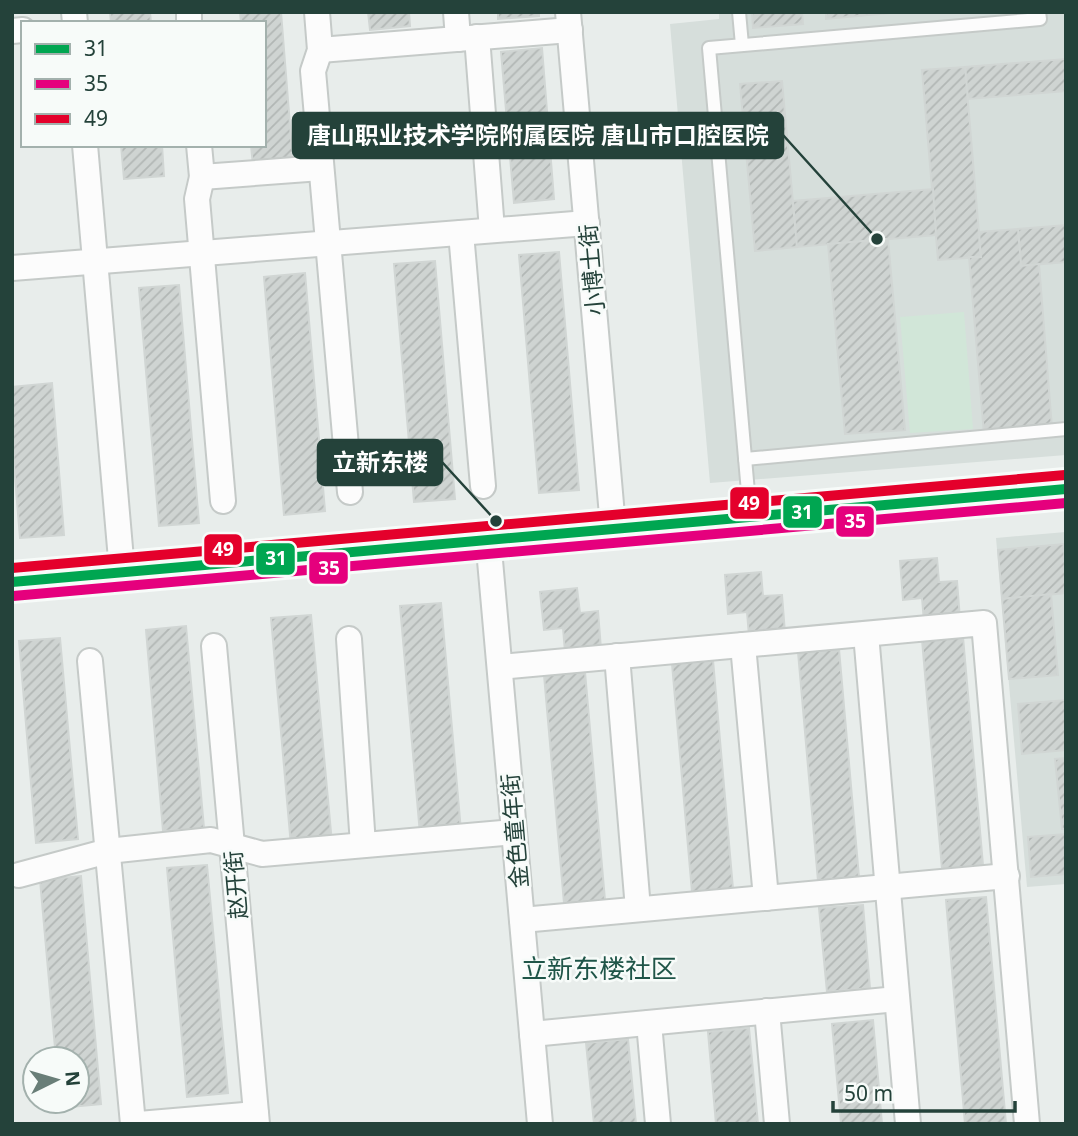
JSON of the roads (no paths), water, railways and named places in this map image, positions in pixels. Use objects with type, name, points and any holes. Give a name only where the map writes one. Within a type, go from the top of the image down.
[{"type":"street","points":[[317,12],[320,50],[313,71],[350,492]]},
{"type":"street","points":[[456,12],[468,38],[492,230]]},
{"type":"street","points":[[320,50],[468,38],[569,21]]},
{"type":"street","name":"小博士街","points":[[569,21],[613,527]]},
{"type":"street","points":[[85,147],[122,571]]},
{"type":"street","points":[[200,147],[202,177],[197,200],[223,501]]},
{"type":"street","points":[[202,177],[321,168]]},
{"type":"street","points":[[12,268],[587,223]]},
{"type":"street","points":[[461,233],[483,486]]},
{"type":"street","points":[[12,582],[1066,489]]},
{"type":"street","name":"金色童年街","points":[[488,538],[540,1124]]},
{"type":"street","points":[[499,667],[984,623],[1027,1124]]},
{"type":"street","points":[[866,634],[908,1124]]},
{"type":"street","points":[[349,639],[363,845]]},
{"type":"street","points":[[743,645],[766,898]]},
{"type":"street","name":"赵开街","points":[[214,646],[256,1119]]},
{"type":"street","points":[[617,656],[638,909]]},
{"type":"street","points":[[90,661],[133,1124]]},
{"type":"street","points":[[19,875],[108,851],[211,841],[262,854],[514,832]]},
{"type":"street","points":[[522,920],[1007,876]]},
{"type":"street","points":[[532,1034],[897,999]]},
{"type":"street","points":[[767,1011],[778,1124]]},
{"type":"street","points":[[649,1023],[657,1124]]},
{"type":"street","points":[[139,1124],[256,1119]]},
{"type":"lane","points":[[739,12],[742,45]]},
{"type":"lane","points":[[750,516],[709,48],[1040,19],[1039,12]]},
{"type":"lane","points":[[745,460],[1066,429]]},
{"type":"place","name":"唐山职业技术学院附属医院 唐山市口腔医院","points":[[877,239]]},
{"type":"place","name":"立新东楼","points":[[496,521]]},
{"type":"district","name":"立新东楼社区","points":[[599,968]]}]
